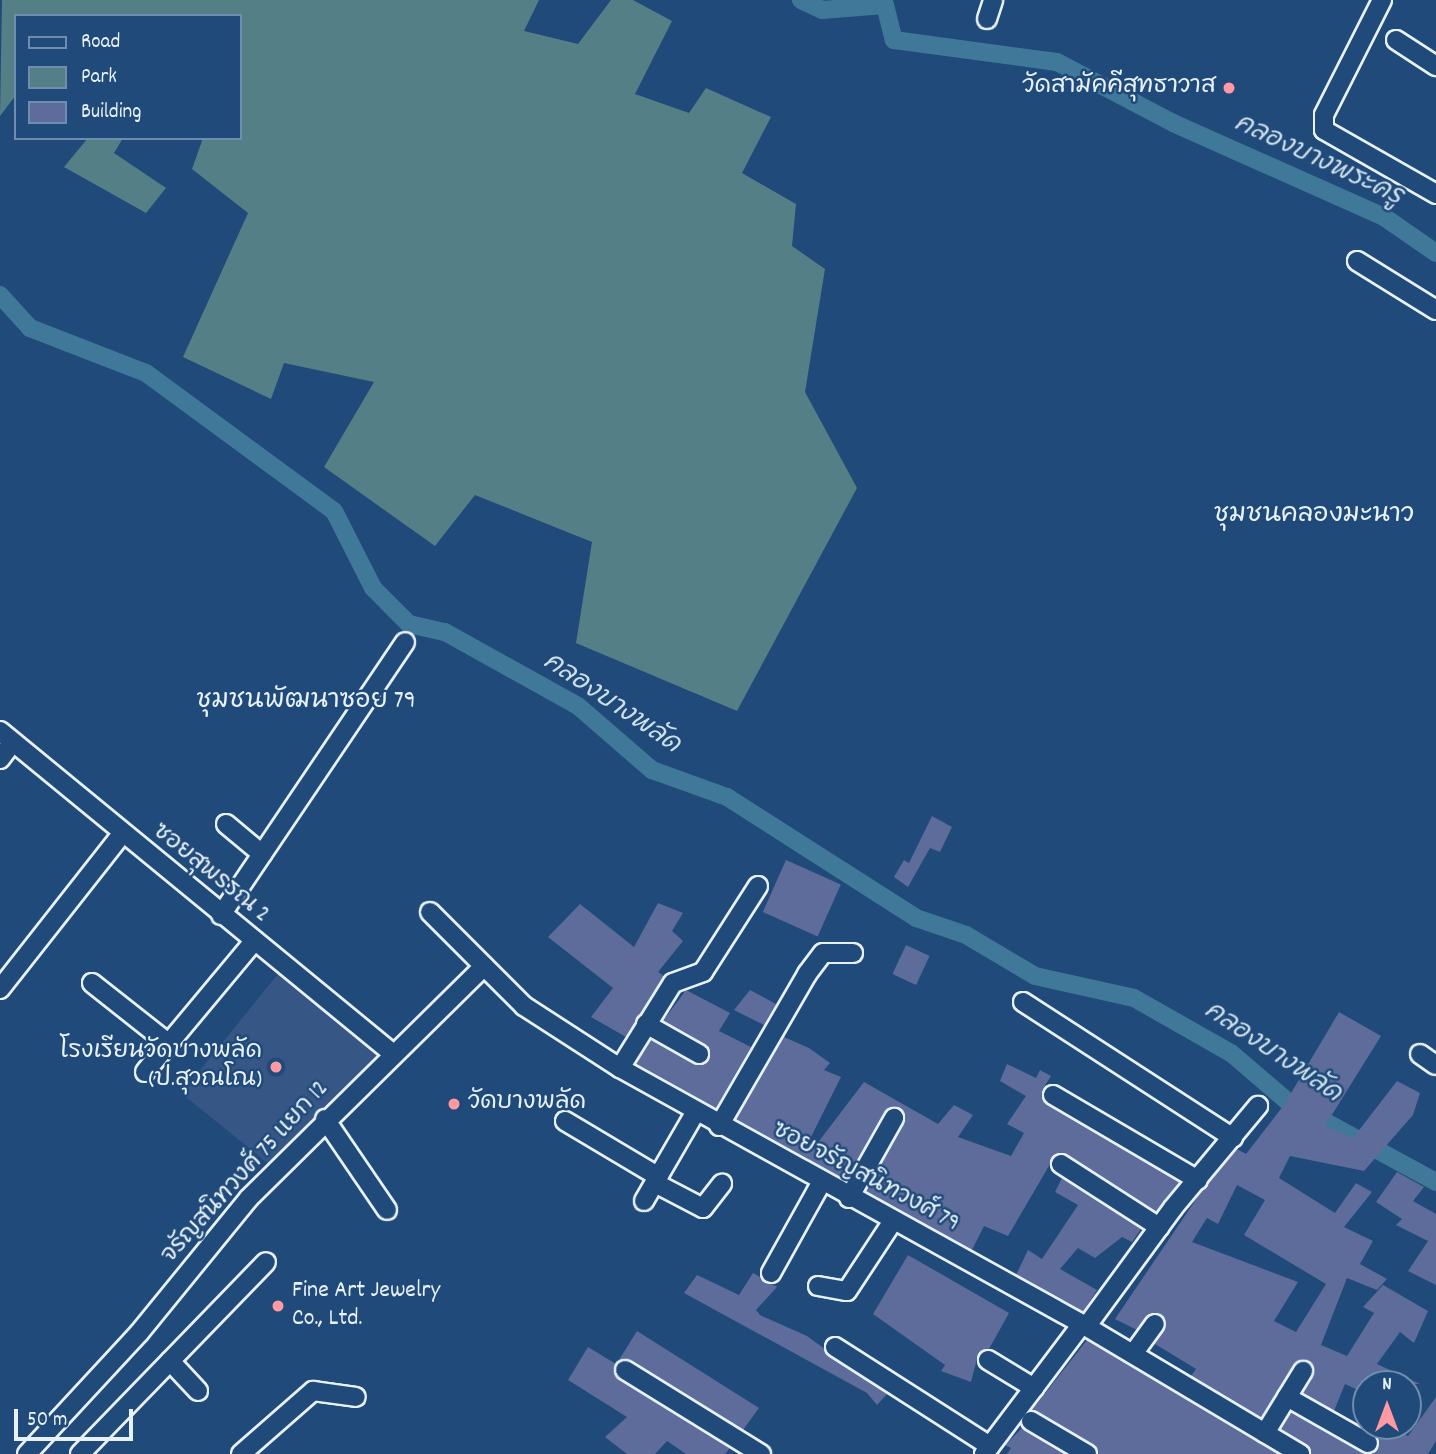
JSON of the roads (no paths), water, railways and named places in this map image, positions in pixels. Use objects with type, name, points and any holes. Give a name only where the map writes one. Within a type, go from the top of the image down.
[{"type":"street","points":[[987,19],[993,0]]},
{"type":"street","points":[[1382,0],[1324,116],[1324,131],[1436,194]]},
{"type":"street","points":[[1396,40],[1436,66]]},
{"type":"street","points":[[1357,261],[1436,310]]},
{"type":"street","points":[[221,915],[405,642]]},
{"type":"street","points":[[0,759],[6,736]]},
{"type":"street","name":"ซอยสุพรรณ 2","points":[[6,736],[122,834],[391,1052]]},
{"type":"street","points":[[226,824],[262,855]]},
{"type":"street","points":[[0,989],[8,965],[122,834]]},
{"type":"street","points":[[620,1068],[673,983],[703,972],[758,886]]},
{"type":"street","name":"ซอยจรัญสนิทวงศ์ 79","points":[[430,912],[540,1018],[620,1068],[695,1113],[1084,1326],[1300,1454]]},
{"type":"street","points":[[145,1072],[254,941]]},
{"type":"street","points":[[719,1126],[807,974],[823,954],[853,953]]},
{"type":"street","name":"จรัญสนิทวงศ์ 75 แยก 12","points":[[27,1454],[325,1119],[391,1052],[484,966]]},
{"type":"street","points":[[92,983],[168,1043]]},
{"type":"street","points":[[1023,1002],[1233,1138]]},
{"type":"street","points":[[646,1024],[699,1054]]},
{"type":"street","points":[[1420,1054],[1436,1065]]},
{"type":"street","points":[[1053,1095],[1194,1183]]},
{"type":"street","points":[[835,1347],[987,1450],[1159,1227],[1258,1106]]},
{"type":"street","points":[[645,1201],[695,1113]]},
{"type":"street","points":[[849,1198],[894,1118]]},
{"type":"street","points":[[325,1119],[387,1210]]},
{"type":"street","points":[[565,1121],[703,1208],[722,1184]]},
{"type":"street","points":[[1061,1164],[1159,1227]]},
{"type":"street","points":[[771,1273],[821,1183]]},
{"type":"street","points":[[818,1286],[847,1291],[892,1221]]},
{"type":"street","points":[[80,1454],[266,1262]]},
{"type":"street","points":[[1133,1354],[1155,1324]]},
{"type":"street","points":[[170,1360],[198,1391]]},
{"type":"street","points":[[988,1360],[1034,1388]]},
{"type":"street","points":[[625,1370],[761,1454]]},
{"type":"street","points":[[1265,1433],[1303,1371]]},
{"type":"street","points":[[241,1454],[313,1391],[356,1397]]},
{"type":"street","points":[[1287,1397],[1368,1443]]},
{"type":"street","points":[[1031,1421],[1087,1454]]},
{"type":"waterway","name":"คลองบางพระครู","points":[[801,0],[822,10],[885,5],[894,40],[1057,62],[1173,123],[1384,217],[1436,253]]},
{"type":"waterway","name":"คลองบางพลัด","points":[[0,295],[30,328],[146,373],[334,511],[373,588],[409,624],[445,632],[578,706],[652,770],[727,797],[916,918],[966,935],[1035,976],[1134,998],[1231,1053],[1287,1101],[1436,1182]]},
{"type":"place","name":"วัดสามัคคีสุทธาวาส","points":[[1229,88]]},
{"type":"place","name":"โรงเรียนวัดบางพลัด (ป.สุวณโณ)","points":[[276,1067]]},
{"type":"place","name":"วัดบางพลัด","points":[[454,1104]]},
{"type":"place","name":"Fine Art Jewelry Co., Ltd.","points":[[278,1306]]},
{"type":"district","name":"ชุมชนคลองมะนาว","points":[[1314,516]]},
{"type":"district","name":"ชุมชนพัฒนาซอย 79","points":[[306,702]]}]
